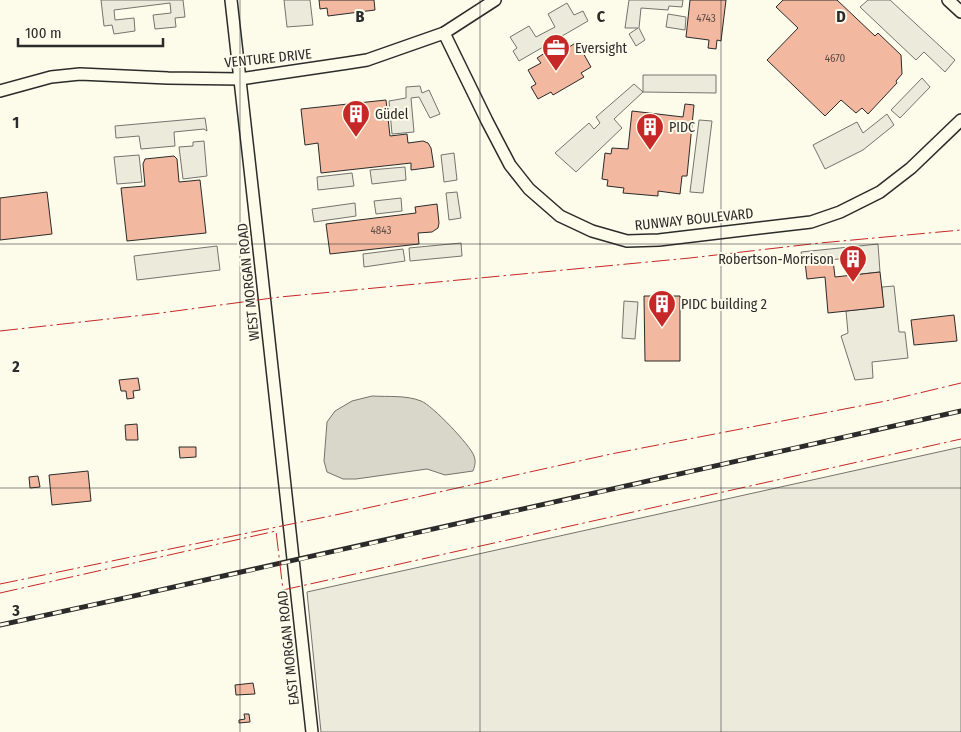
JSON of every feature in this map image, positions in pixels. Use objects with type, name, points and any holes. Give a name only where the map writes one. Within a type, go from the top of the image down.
[{"type":"street","name":"WEST MORGAN ROAD","points":[[231,0],[294,561]]},
{"type":"street","name":"VENTURE DRIVE","points":[[0,91],[51,77],[80,74],[168,78],[240,78],[368,60],[444,33],[496,0]]},
{"type":"street","points":[[948,0],[961,12]]},
{"type":"street","name":"RUNWAY BOULEVARD","points":[[444,33],[510,165],[529,190],[560,216],[592,231],[627,241],[659,240],[811,222],[840,212],[880,192],[911,168],[961,120]]},
{"type":"street","name":"EAST MORGAN ROAD","points":[[294,561],[312,732]]},
{"type":"shaded area","points":[[101,0],[183,0],[185,17],[175,18],[176,27],[155,29],[153,15],[171,13],[170,3],[114,10],[115,20],[134,18],[135,31],[114,34],[112,25],[104,26]]},
{"type":"shaded area","points":[[284,0],[310,0],[313,25],[287,27]]},
{"type":"shaded area","points":[[629,0],[683,0],[682,7],[669,6],[668,10],[641,8],[639,28],[645,40],[636,46],[629,34],[638,28],[625,28]]},
{"type":"shaded area","points":[[868,0],[890,0],[955,60],[945,72],[924,52],[916,60],[860,7]]},
{"type":"shaded area","points":[[567,3],[574,15],[583,11],[588,21],[519,61],[513,51],[517,48],[510,37],[529,26],[536,37],[555,27],[548,14]]},
{"type":"shaded area","points":[[668,14],[686,17],[685,30],[666,27]]},
{"type":"shaded area","points":[[643,75],[716,75],[716,93],[643,92]]},
{"type":"shaded area","points":[[922,78],[930,87],[900,118],[891,110]]},
{"type":"shaded area","points":[[634,84],[643,92],[614,119],[622,128],[576,172],[555,153],[589,123],[594,129],[600,123],[596,117]]},
{"type":"shaded area","points":[[420,86],[422,93],[429,90],[440,114],[430,118],[419,97],[411,98],[414,132],[392,134],[389,101],[406,98],[406,87]]},
{"type":"shaded area","points":[[887,114],[894,125],[863,150],[825,169],[813,145],[857,122],[863,133]]},
{"type":"shaded area","points":[[205,118],[207,131],[204,129],[174,132],[175,146],[141,149],[139,136],[116,138],[115,126]]},
{"type":"shaded area","points":[[699,120],[712,121],[703,193],[690,192]]},
{"type":"shaded area","points":[[204,141],[207,176],[183,179],[179,147],[193,146],[193,142]]},
{"type":"shaded area","points":[[454,153],[457,180],[444,182],[441,155]]},
{"type":"shaded area","points":[[139,155],[142,182],[117,184],[114,157]]},
{"type":"shaded area","points":[[405,167],[406,180],[372,184],[370,170]]},
{"type":"shaded area","points":[[352,173],[354,186],[318,190],[317,177]]},
{"type":"shaded area","points":[[457,192],[461,218],[449,220],[446,193]]},
{"type":"shaded area","points":[[401,198],[402,211],[376,214],[374,201]]},
{"type":"shaded area","points":[[355,203],[356,216],[314,222],[312,209]]},
{"type":"shaded area","points":[[461,243],[462,256],[410,261],[409,248]]},
{"type":"shaded area","points":[[878,244],[880,272],[852,275],[850,258],[828,260],[827,255],[802,258],[801,252]]},
{"type":"shaded area","points":[[217,246],[220,270],[137,280],[134,256]]},
{"type":"shaded area","points":[[403,249],[405,261],[364,267],[363,254]]},
{"type":"shaded area","points":[[894,286],[899,332],[905,332],[908,358],[872,362],[873,378],[855,380],[841,336],[848,333],[846,311],[883,307],[882,287]]},
{"type":"shaded area","points":[[624,301],[638,302],[635,339],[622,338]]},
{"type":"shaded area","points":[[372,396],[409,398],[426,404],[450,426],[471,451],[475,460],[473,471],[445,475],[427,469],[356,479],[343,479],[327,472],[324,461],[327,422],[335,411],[352,401]]},
{"type":"shaded area","points":[[961,447],[961,732],[321,732],[307,592]]},
{"type":"building","points":[[319,0],[374,0],[375,10],[328,16],[327,8],[320,9]]},
{"type":"building","points":[[690,0],[726,0],[721,41],[717,40],[716,49],[708,48],[709,40],[686,37]]},
{"type":"building","points":[[783,0],[837,0],[875,36],[878,33],[901,55],[902,74],[896,81],[897,83],[868,114],[862,108],[856,113],[841,100],[825,116],[767,60],[798,28],[776,7]]},
{"type":"building","name":"Eversight","points":[[577,42],[591,67],[581,73],[584,77],[553,95],[551,92],[538,99],[531,87],[536,84],[528,70],[541,63],[537,58],[548,51],[549,53],[560,47],[563,51]]},
{"type":"building","name":"Güdel","points":[[386,100],[390,136],[407,134],[408,143],[423,141],[428,143],[431,148],[434,167],[411,170],[411,163],[321,173],[318,143],[305,145],[301,109]]},
{"type":"building","name":"PIDC","points":[[685,104],[694,105],[687,176],[682,176],[680,194],[658,191],[658,196],[623,193],[624,188],[607,186],[608,180],[602,179],[605,153],[611,154],[612,148],[628,149],[632,111],[683,117]]},
{"type":"building","points":[[174,156],[177,159],[179,182],[200,180],[206,233],[127,241],[121,188],[145,186],[143,164],[145,159]]},
{"type":"building","points":[[47,192],[52,234],[0,240],[0,198]]},
{"type":"building","points":[[437,204],[438,228],[432,232],[418,233],[419,244],[330,254],[326,224],[416,213],[415,207]]},
{"type":"building","name":"Robertson-Morrison","points":[[833,260],[835,277],[880,272],[884,307],[828,313],[825,277],[807,279],[805,262]]},
{"type":"building","name":"PIDC building 2","points":[[644,296],[680,296],[680,361],[645,361]]},
{"type":"building","points":[[954,315],[957,341],[914,345],[911,320]]},
{"type":"building","points":[[138,378],[140,390],[133,391],[134,398],[127,399],[126,391],[121,391],[119,380]]},
{"type":"building","points":[[137,424],[138,440],[126,440],[125,425]]},
{"type":"building","points":[[179,447],[196,447],[196,457],[180,458]]},
{"type":"building","points":[[88,471],[91,501],[52,505],[49,475]]},
{"type":"building","points":[[38,476],[40,487],[30,488],[29,477]]},
{"type":"building","points":[[253,683],[255,694],[236,695],[235,685]]},
{"type":"building","points":[[244,714],[249,714],[250,722],[239,723],[239,720],[245,719]]},
{"type":"railway","points":[[0,625],[961,411]]},
{"type":"power","points":[[0,331],[153,314],[280,297],[961,230]]},
{"type":"power","points":[[0,584],[340,514],[611,454],[886,401],[961,383]]},
{"type":"power","points":[[0,593],[276,531],[283,590],[961,439]]},
{"type":"place","name":"Eversight","points":[[556,72]]},
{"type":"place","name":"Güdel","points":[[356,138]]},
{"type":"place","name":"PIDC","points":[[650,151]]},
{"type":"place","name":"Robertson-Morrison","points":[[853,283]]},
{"type":"place","name":"PIDC building 2","points":[[662,328]]}]
